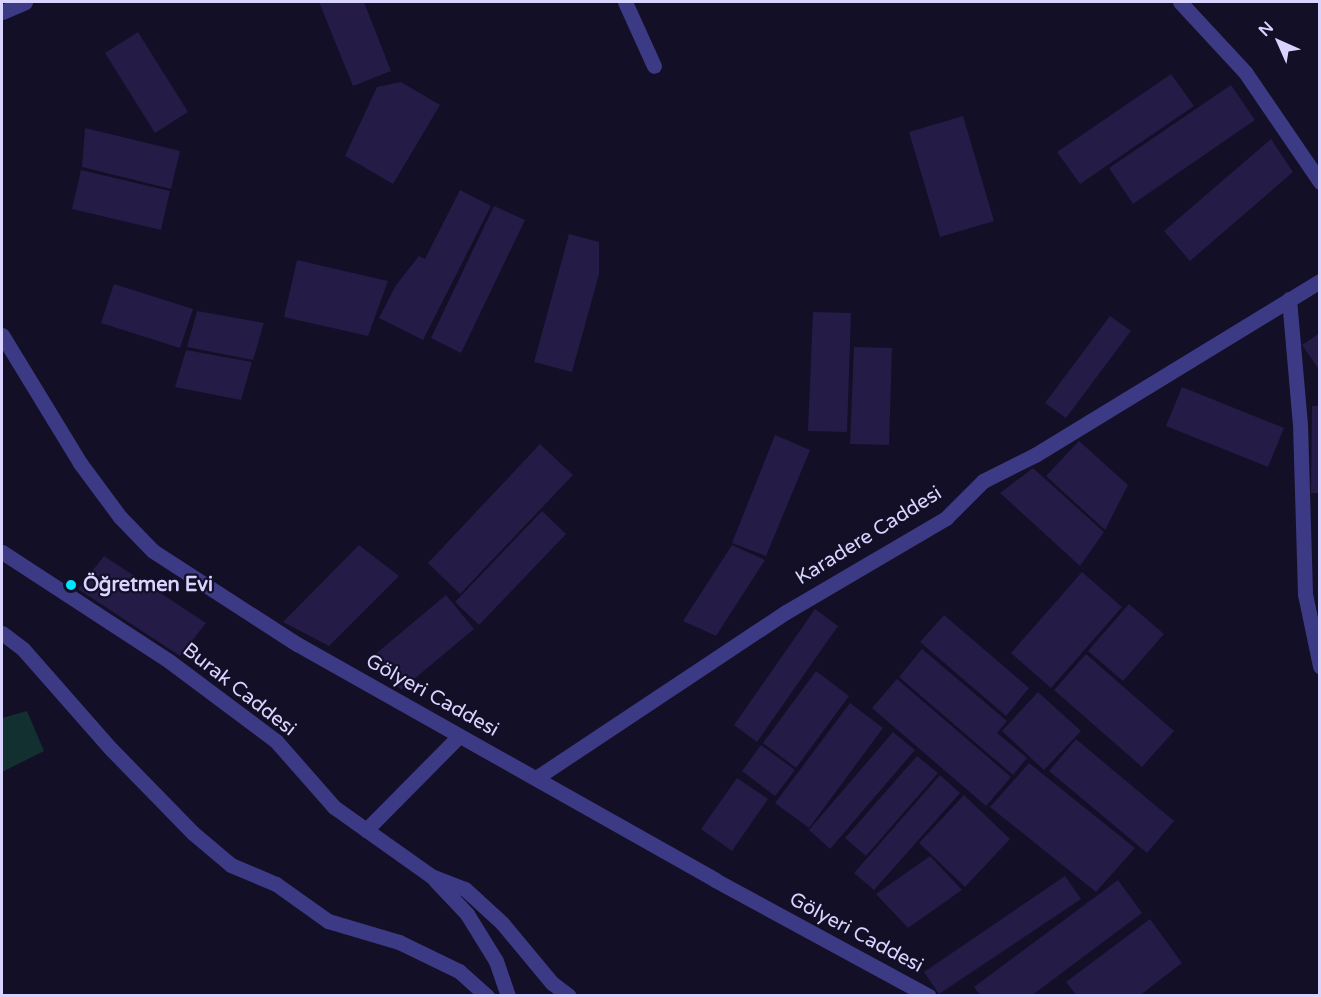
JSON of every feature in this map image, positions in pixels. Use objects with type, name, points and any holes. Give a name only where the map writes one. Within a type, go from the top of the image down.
[{"type":"street","points":[[2,12],[25,2]]},
{"type":"street","points":[[625,2],[654,66]]},
{"type":"street","points":[[1180,2],[1245,72],[1320,182]]},
{"type":"street","name":"Karadere Caddesi","points":[[536,778],[786,612],[946,518],[983,482],[1035,455],[1320,281]]},
{"type":"street","points":[[1289,299],[1300,424],[1305,594],[1320,666]]},
{"type":"street","name":"Gölyeri Caddesi","points":[[2,335],[80,463],[120,517],[153,551],[297,644],[715,880],[929,996]]},
{"type":"street","name":"Burak Caddesi","points":[[2,552],[168,661],[276,741],[334,807],[432,876],[465,889],[502,923],[552,983],[568,996]]},
{"type":"street","points":[[2,633],[23,649],[111,749],[193,833],[231,865],[276,884],[328,921],[399,942],[459,971],[487,996]]},
{"type":"street","points":[[366,830],[459,736]]},
{"type":"street","points":[[432,876],[467,914],[496,961],[508,996]]},
{"type":"green space","points":[[27,711],[44,751],[2,772],[2,718]]},
{"type":"building","points":[[319,2],[364,2],[391,71],[353,86]]},
{"type":"building","points":[[138,32],[188,112],[155,133],[105,53]]},
{"type":"building","points":[[1171,74],[1194,106],[1080,184],[1057,152]]},
{"type":"building","points":[[401,82],[440,105],[393,184],[345,156],[377,87]]},
{"type":"building","points":[[1231,85],[1255,120],[1133,204],[1109,168]]},
{"type":"building","points":[[963,116],[994,221],[940,237],[909,132]]},
{"type":"building","points":[[85,128],[180,151],[171,189],[82,167]]},
{"type":"building","points":[[1271,139],[1293,172],[1190,261],[1164,231]]},
{"type":"building","points":[[81,170],[170,191],[161,230],[72,209]]},
{"type":"building","points":[[460,190],[491,206],[423,340],[379,318],[396,285],[419,256],[425,259]]},
{"type":"building","points":[[494,206],[525,220],[461,353],[431,338]]},
{"type":"building","points":[[569,234],[599,242],[599,274],[572,372],[534,362]]},
{"type":"building","points":[[297,260],[388,281],[368,336],[284,317]]},
{"type":"building","points":[[114,284],[193,309],[180,348],[101,323]]},
{"type":"building","points":[[197,311],[264,323],[253,360],[187,347]]},
{"type":"building","points":[[813,312],[851,313],[847,432],[808,431]]},
{"type":"building","points":[[1110,316],[1131,331],[1066,418],[1045,403]]},
{"type":"building","points":[[1320,333],[1320,371],[1302,345]]},
{"type":"building","points":[[854,347],[892,348],[889,445],[850,444]]},
{"type":"building","points":[[186,350],[252,362],[241,400],[175,387]]},
{"type":"building","points":[[1182,387],[1284,428],[1268,467],[1166,426]]},
{"type":"building","points":[[1312,406],[1320,406],[1320,493],[1311,493]]},
{"type":"building","points":[[775,435],[810,450],[766,556],[732,543]]},
{"type":"building","points":[[1079,441],[1128,485],[1105,530],[1046,476]]},
{"type":"building","points":[[540,444],[573,475],[460,594],[428,563]]},
{"type":"building","points":[[1033,468],[1104,532],[1080,566],[1000,493]]},
{"type":"building","points":[[542,511],[566,534],[479,625],[455,602]]},
{"type":"building","points":[[359,545],[399,576],[329,646],[283,622]]},
{"type":"building","points":[[732,545],[765,560],[716,636],[683,621]]},
{"type":"building","points":[[104,556],[206,623],[180,656],[78,589]]},
{"type":"building","points":[[1082,572],[1122,607],[1051,688],[1011,653]]},
{"type":"building","points":[[446,595],[474,629],[401,690],[373,656]]},
{"type":"building","points":[[1129,604],[1164,634],[1123,681],[1088,651]]},
{"type":"building","points":[[815,609],[838,626],[757,742],[734,725]]},
{"type":"building","points":[[944,615],[1029,688],[1006,716],[920,642]]},
{"type":"building","points":[[922,649],[1007,721],[997,733],[1027,758],[1013,775],[899,677]]},
{"type":"building","points":[[1086,654],[1174,731],[1142,767],[1054,690]]},
{"type":"building","points":[[816,671],[849,696],[796,768],[763,743]]},
{"type":"building","points":[[897,679],[1011,777],[986,806],[872,708]]},
{"type":"building","points":[[1038,692],[1081,731],[1044,770],[1002,731]]},
{"type":"building","points":[[850,703],[883,728],[809,828],[775,803]]},
{"type":"building","points":[[893,732],[915,750],[830,849],[809,830]]},
{"type":"building","points":[[1076,739],[1174,821],[1147,853],[1049,771]]},
{"type":"building","points":[[761,745],[795,770],[775,796],[742,771]]},
{"type":"building","points":[[917,756],[938,773],[866,856],[845,838]]},
{"type":"building","points":[[1029,763],[1135,848],[1096,892],[990,807]]},
{"type":"building","points":[[940,775],[960,793],[874,890],[854,873]]},
{"type":"building","points":[[737,778],[768,799],[732,851],[701,829]]},
{"type":"building","points":[[964,795],[1010,839],[965,887],[919,843]]},
{"type":"building","points":[[930,856],[962,890],[908,928],[876,894]]},
{"type":"building","points":[[1065,876],[1081,899],[939,994],[924,972]]},
{"type":"building","points":[[1118,880],[1142,913],[1031,996],[981,996],[974,987]]},
{"type":"building","points":[[1150,919],[1182,963],[1139,996],[1077,996],[1066,982]]},
{"type":"place","name":"Öğretmen Evi","points":[[71,585]]}]
